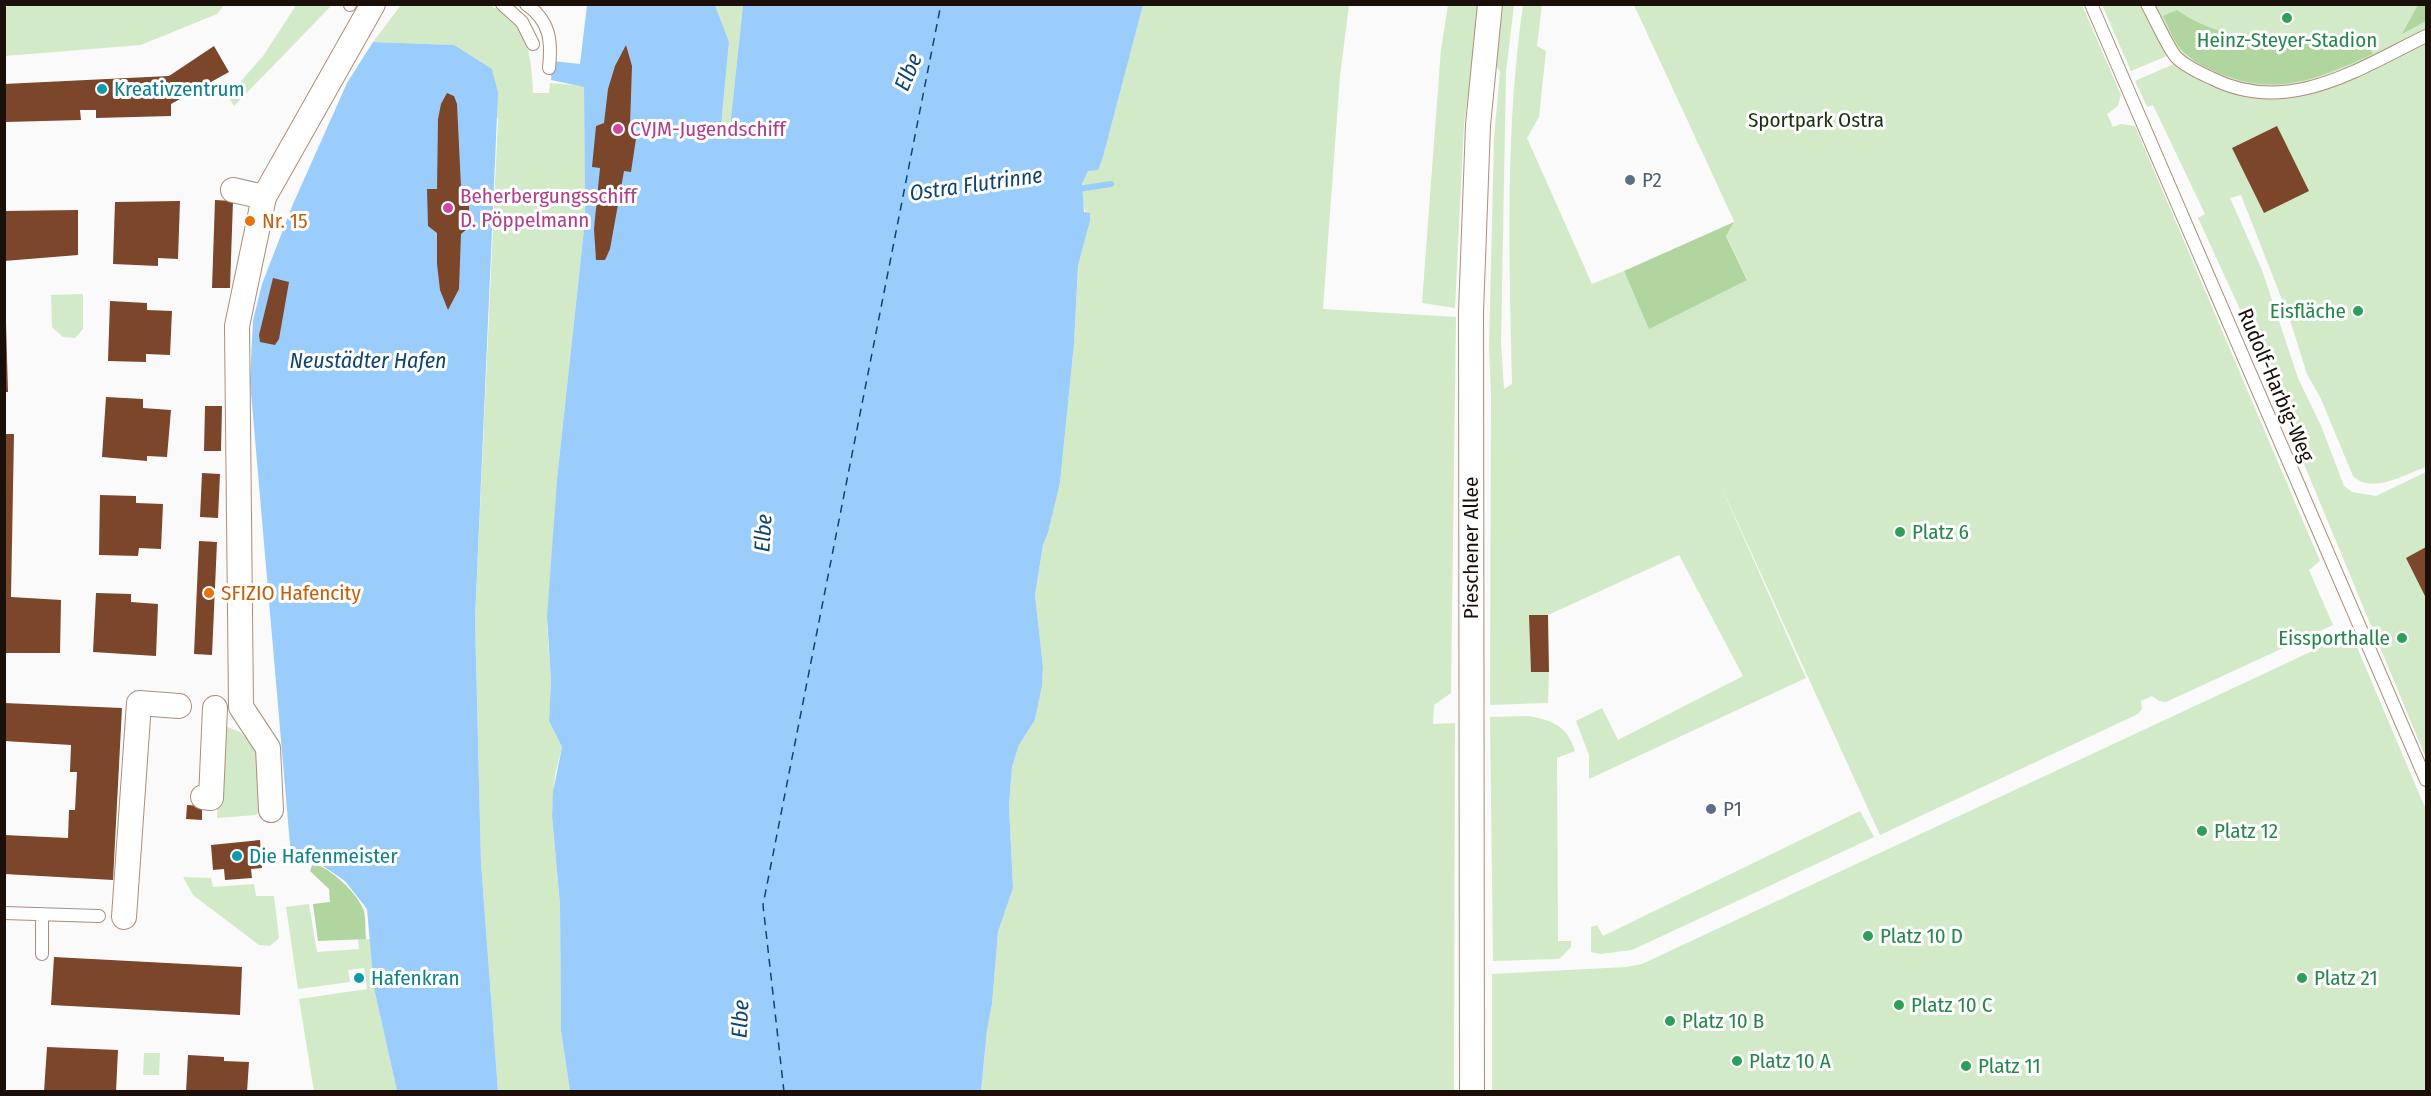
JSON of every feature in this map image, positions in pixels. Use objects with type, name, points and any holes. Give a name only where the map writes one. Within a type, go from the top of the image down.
[{"type":"street","points":[[271,810],[268,748],[241,707],[231,326],[264,197],[373,4]]},
{"type":"street","name":"Pieschener Allee","points":[[1472,1092],[1471,312],[1478,125],[1490,4]]},
{"type":"street","points":[[233,190],[264,197]]},
{"type":"street","points":[[124,917],[139,703],[179,706]]},
{"type":"street","points":[[202,797],[211,798],[211,708],[241,707]]},
{"type":"lane","points":[[501,4],[522,22],[533,44]]},
{"type":"lane","points":[[526,4],[538,13],[549,30],[549,68]]},
{"type":"lane","name":"Rudolf-Harbig-Weg","points":[[2091,4],[2427,780]]},
{"type":"lane","points":[[2147,4],[2176,56],[2198,72],[2222,84],[2265,94],[2314,88],[2427,36]]},
{"type":"lane","points":[[4,913],[99,916]]},
{"type":"lane","points":[[42,914],[42,954]]},
{"type":"green space","points":[[5,4],[224,5],[217,14],[141,45],[5,56]]},
{"type":"green space","points":[[292,5],[332,5],[234,106],[228,96],[263,56],[295,7]]},
{"type":"green space","points":[[401,5],[489,5],[502,12],[520,30],[529,53],[533,93],[549,93],[550,83],[584,86],[585,220],[557,479],[547,625],[551,681],[549,721],[562,747],[555,775],[552,816],[560,906],[561,1031],[570,1091],[498,1091],[481,863],[475,619],[498,119],[454,45],[373,42]]},
{"type":"green space","points":[[715,5],[743,5],[730,127],[726,129],[721,128],[729,42]]},
{"type":"green space","points":[[1143,5],[1349,5],[1340,76],[1323,309],[1456,317],[1451,693],[1434,705],[1433,724],[1455,723],[1454,1091],[981,1092],[998,932],[1013,888],[1009,805],[1012,767],[1019,745],[1035,720],[1042,686],[1043,667],[1035,595],[1043,545],[1060,483],[1074,344],[1078,266],[1090,221],[1083,205],[1083,185],[1086,174],[1103,157]]},
{"type":"green space","points":[[1448,5],[1480,5],[1464,124],[1455,308],[1422,303],[1441,49]]},
{"type":"green space","name":"Sportpark Ostra","points":[[1503,5],[1514,5],[1506,72],[1501,344],[1504,389],[1512,384],[1509,241],[1511,146],[1517,52],[1523,5],[1542,5],[1537,46],[1546,51],[1539,117],[1527,138],[1592,284],[1624,271],[1649,328],[1747,279],[1726,235],[1734,221],[1634,5],[2082,5],[2121,95],[2118,106],[2107,114],[2113,127],[2121,124],[2135,126],[2320,561],[2309,570],[2333,625],[2166,702],[2159,701],[2152,696],[2141,701],[2142,709],[2138,714],[1880,835],[1715,473],[1806,678],[1589,779],[1589,755],[1576,721],[1602,708],[1618,740],[1743,676],[1679,555],[1548,615],[1530,615],[1531,672],[1549,672],[1548,703],[1490,705],[1491,395],[1489,348],[1494,138],[1500,72],[1494,61]]},
{"type":"green space","points":[[2102,5],[2426,5],[2426,467],[2379,483],[2369,484],[2353,476],[2321,399],[2307,374],[2290,320],[2241,195],[2230,198],[2262,270],[2298,378],[2322,428],[2344,486],[2352,492],[2376,496],[2426,472],[2426,758],[2238,305],[2198,218],[2205,214],[2153,105],[2147,107],[2135,81],[2176,63],[2167,56],[2131,71]]},
{"type":"green space","points":[[2418,5],[2426,5],[2426,21],[2402,34]]},
{"type":"green space","points":[[2177,10],[2217,30],[2246,38],[2297,41],[2344,34],[2363,38],[2373,54],[2318,77],[2300,81],[2264,84],[2244,81],[2206,67],[2189,57],[2180,48],[2163,16]]},
{"type":"green space","points":[[1734,222],[1726,236],[1747,280],[1649,329],[1624,271]]},
{"type":"green space","points":[[83,294],[83,329],[75,338],[63,337],[52,327],[51,295]]},
{"type":"green space","points":[[2351,633],[2426,810],[2426,1091],[1492,1091],[1492,974],[1626,967],[1642,964]]},
{"type":"green space","points":[[1529,716],[1546,720],[1564,730],[1575,751],[1557,758],[1558,941],[1571,941],[1571,947],[1559,959],[1493,961],[1490,717]]},
{"type":"green space","points":[[222,725],[240,732],[257,749],[262,810],[256,815],[217,818]]},
{"type":"green space","points":[[1860,811],[1874,837],[1632,950],[1600,954],[1591,952],[1591,927],[1597,925],[1603,936]]},
{"type":"green space","points":[[313,863],[335,876],[356,896],[364,911],[366,939],[318,941],[313,904],[330,902],[329,889],[310,871]]},
{"type":"green space","points":[[183,877],[211,878],[213,887],[254,884],[256,896],[274,896],[279,938],[270,946],[259,945],[193,895]]},
{"type":"green space","points":[[309,904],[317,952],[359,949],[358,939],[370,939],[374,988],[397,1091],[314,1091],[299,999],[367,989],[364,968],[348,970],[350,982],[298,989],[286,907]]},
{"type":"green space","points":[[144,1053],[160,1053],[159,1075],[143,1075]]},
{"type":"water","name":"Elbe","points":[[587,5],[715,5],[729,42],[721,127],[726,129],[730,127],[743,5],[1143,5],[1103,157],[1098,170],[1088,171],[1082,184],[1084,212],[1090,213],[1090,221],[1078,266],[1074,344],[1060,483],[1043,545],[1035,595],[1043,667],[1042,686],[1035,720],[1019,745],[1012,767],[1009,805],[1013,888],[998,932],[981,1091],[570,1091],[561,1031],[560,905],[552,816],[553,792],[562,747],[549,721],[551,681],[547,617],[557,479],[585,220],[584,87],[551,80],[552,61],[580,64]]},
{"type":"water","name":"Neustädter Hafen","points":[[373,42],[454,45],[492,69],[498,93],[475,619],[481,863],[498,1091],[397,1091],[374,988],[367,909],[345,881],[320,864],[291,856],[250,381],[253,320],[262,284],[293,204],[347,83]]},
{"type":"building","points":[[626,45],[632,66],[630,125],[637,132],[631,172],[624,171],[610,249],[605,260],[596,260],[594,229],[600,168],[592,167],[596,126],[604,123],[608,89],[615,66]]},
{"type":"building","name":"Kreativzentrum","points":[[214,46],[229,72],[171,104],[171,116],[96,118],[96,110],[80,110],[81,120],[5,122],[4,84],[169,76]]},
{"type":"building","name":"Beherbergungsschiff D. Pöppelmann","points":[[447,93],[454,96],[457,104],[461,187],[469,187],[469,227],[461,234],[459,289],[448,310],[440,290],[437,233],[428,226],[427,189],[437,189],[438,119],[441,104]]},
{"type":"building","points":[[2277,126],[2309,191],[2264,213],[2232,148]]},
{"type":"building","points":[[215,200],[233,201],[230,288],[212,288]]},
{"type":"building","points":[[180,201],[178,259],[158,258],[158,266],[113,264],[115,202]]},
{"type":"building","points":[[78,210],[78,255],[4,261],[4,211]]},
{"type":"building","points":[[273,278],[289,282],[279,339],[275,345],[260,342],[259,335]]},
{"type":"building","points":[[110,301],[147,303],[147,310],[172,311],[170,355],[146,354],[146,362],[108,361]]},
{"type":"building","points":[[4,323],[6,323],[8,392],[4,392]]},
{"type":"building","points":[[106,397],[143,399],[143,408],[171,410],[167,457],[147,456],[147,461],[102,457]]},
{"type":"building","points":[[205,406],[222,406],[221,451],[204,451]]},
{"type":"building","points":[[4,434],[14,434],[11,597],[61,600],[60,653],[4,653]]},
{"type":"building","points":[[202,473],[220,474],[218,518],[200,517]]},
{"type":"building","points":[[100,495],[136,496],[136,503],[163,504],[161,549],[139,548],[138,556],[99,555]]},
{"type":"building","points":[[199,541],[217,542],[212,655],[194,654]]},
{"type":"building","points":[[2426,547],[2426,598],[2406,558]]},
{"type":"building","points":[[96,593],[131,594],[131,602],[158,604],[156,656],[93,652]]},
{"type":"building","points":[[1529,615],[1548,615],[1549,672],[1531,672]]},
{"type":"building","points":[[4,703],[122,708],[113,880],[4,874],[4,835],[68,838],[69,810],[75,810],[77,772],[70,772],[71,745],[4,741]]},
{"type":"building","points":[[187,805],[202,806],[202,820],[186,819]]},
{"type":"building","name":"Die Hafenmeister","points":[[260,840],[262,868],[251,869],[252,878],[225,880],[224,869],[213,870],[211,845]]},
{"type":"building","points":[[54,957],[242,967],[240,1015],[51,1005]]},
{"type":"building","points":[[47,1047],[118,1050],[116,1092],[44,1092]]},
{"type":"building","points":[[188,1055],[224,1057],[224,1061],[249,1062],[247,1092],[186,1092]]},
{"type":"waterway","name":"Ostra Flutrinne","points":[[1078,189],[1111,184]]},
{"type":"ferry route","points":[[784,1092],[763,905],[941,4]]},
{"type":"place","name":"Heinz-Steyer-Stadion","points":[[2287,18]]},
{"type":"place","name":"Kreativzentrum","points":[[102,89]]},
{"type":"place","name":"CVJM-Jugendschiff","points":[[618,129]]},
{"type":"place","name":"P2","points":[[1630,180]]},
{"type":"place","name":"Beherbergungsschiff D. Pöppelmann","points":[[448,208]]},
{"type":"place","name":"Nr. 15","points":[[250,221]]},
{"type":"place","name":"Eisfläche","points":[[2358,311]]},
{"type":"place","name":"Platz 6","points":[[1900,532]]},
{"type":"place","name":"SFIZIO Hafencity","points":[[209,593]]},
{"type":"place","name":"Eissporthalle","points":[[2402,638]]},
{"type":"place","name":"P1","points":[[1711,809]]},
{"type":"place","name":"Platz 12","points":[[2202,831]]},
{"type":"place","name":"Die Hafenmeister","points":[[237,856]]},
{"type":"place","name":"Platz 10 D","points":[[1868,936]]},
{"type":"place","name":"Hafenkran","points":[[359,978]]},
{"type":"place","name":"Platz 21","points":[[2302,978]]},
{"type":"place","name":"Platz 10 C","points":[[1899,1005]]},
{"type":"place","name":"Platz 10 B","points":[[1670,1021]]},
{"type":"place","name":"Platz 10 A","points":[[1737,1061]]},
{"type":"place","name":"Platz 11","points":[[1966,1066]]}]
